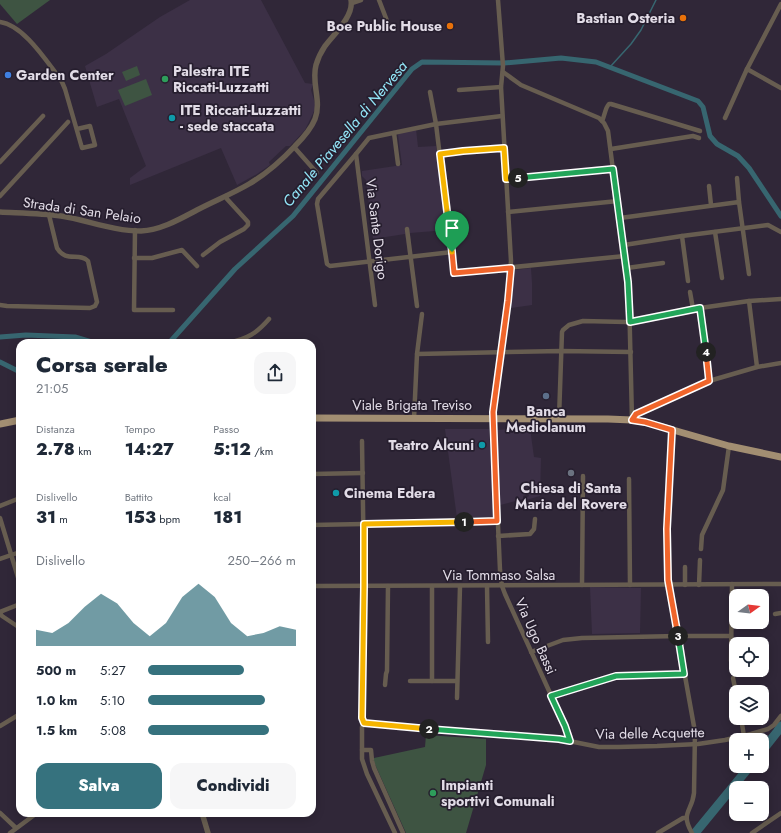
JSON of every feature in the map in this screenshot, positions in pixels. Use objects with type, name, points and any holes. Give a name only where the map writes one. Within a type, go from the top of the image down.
[{"type":"main road","name":"Viale Brigata Treviso","points":[[316,418],[559,418],[632,420],[645,422],[729,446],[781,458]]},
{"type":"main road","points":[[0,424],[16,421]]},
{"type":"street","points":[[352,1],[361,0]]},
{"type":"street","points":[[380,0],[389,26]]},
{"type":"street","name":"Via Ugo Bassi","points":[[498,0],[503,69],[501,87],[502,116],[511,268],[492,418],[500,570],[502,586],[565,726],[570,741]]},
{"type":"street","name":"Strada di San Pelaio","points":[[0,212],[68,217],[113,228],[143,231],[167,225],[226,196],[264,175],[294,147],[312,126],[318,111],[315,73],[318,58],[324,47],[350,13],[352,1]]},
{"type":"street","points":[[725,118],[747,69],[781,4]]},
{"type":"street","points":[[0,22],[7,24],[25,36],[58,76],[65,89],[82,148],[95,145],[90,126],[77,129]]},
{"type":"street","points":[[503,69],[521,85],[594,116],[602,121],[607,127],[630,295],[632,420]]},
{"type":"street","points":[[747,69],[781,88]]},
{"type":"street","points":[[459,90],[501,87]]},
{"type":"street","points":[[430,92],[440,154],[454,273],[625,256]]},
{"type":"street","points":[[602,121],[607,107],[611,104],[700,131]]},
{"type":"street","points":[[0,162],[43,116]]},
{"type":"street","points":[[452,252],[330,266],[327,264],[317,204],[318,199],[369,138],[436,124],[502,116]]},
{"type":"street","points":[[0,196],[68,122]]},
{"type":"street","points":[[394,133],[398,164]]},
{"type":"street","points":[[610,149],[693,136],[699,138]]},
{"type":"street","points":[[294,147],[317,173]]},
{"type":"street","points":[[440,154],[504,148]]},
{"type":"street","name":"Via Sante Dorigo","points":[[356,154],[375,305]]},
{"type":"street","points":[[506,179],[613,169]]},
{"type":"street","points":[[737,178],[749,274]]},
{"type":"street","points":[[709,186],[711,205]]},
{"type":"street","points":[[203,255],[220,242],[248,225],[248,222],[226,196]]},
{"type":"street","points":[[508,212],[618,201]]},
{"type":"street","points":[[620,218],[739,202]]},
{"type":"street","points":[[0,305],[90,308],[95,306],[97,302],[88,261],[85,258],[63,255],[60,252],[57,248],[49,215]]},
{"type":"street","points":[[624,246],[682,236],[768,225],[781,232]]},
{"type":"street","points":[[407,229],[417,306]]},
{"type":"street","points":[[135,230],[134,310],[173,310]]},
{"type":"street","points":[[715,232],[722,278]]},
{"type":"street","points":[[682,236],[688,281]]},
{"type":"street","points":[[134,258],[152,258],[182,250],[197,266]]},
{"type":"street","points":[[627,268],[663,263]]},
{"type":"street","points":[[690,292],[693,309]]},
{"type":"street","points":[[559,418],[562,332],[573,323],[583,321],[630,322],[693,309],[749,301],[781,299]]},
{"type":"street","points":[[749,301],[758,367]]},
{"type":"street","points":[[700,308],[709,381]]},
{"type":"street","points":[[414,419],[417,354],[422,314]]},
{"type":"street","points":[[242,339],[249,337],[263,327],[269,319]]},
{"type":"street","points":[[417,354],[561,351],[631,352]]},
{"type":"street","points":[[632,420],[636,414],[709,381],[758,367],[781,364]]},
{"type":"street","points":[[672,430],[667,529],[668,585],[693,723],[695,744],[693,798],[686,818],[692,833]]},
{"type":"street","points":[[362,440],[364,524],[362,718],[364,723],[362,727],[362,759],[367,774],[395,833]]},
{"type":"street","points":[[701,549],[702,535],[723,490],[729,446]]},
{"type":"street","points":[[316,474],[363,473]]},
{"type":"street","points":[[582,585],[583,476]]},
{"type":"street","points":[[629,479],[630,585]]},
{"type":"street","points":[[0,506],[16,500]]},
{"type":"street","points":[[0,518],[16,571]]},
{"type":"street","points":[[498,536],[530,534],[534,529],[535,519]]},
{"type":"street","points":[[316,525],[497,521]]},
{"type":"street","points":[[0,559],[16,553]]},
{"type":"street","points":[[699,585],[700,560]]},
{"type":"street","points":[[685,567],[685,585]]},
{"type":"street","points":[[531,652],[573,638],[731,636],[732,584]]},
{"type":"street","name":"Via Tommaso Salsa","points":[[316,586],[781,584]]},
{"type":"street","points":[[385,686],[386,674],[388,671],[388,586]]},
{"type":"street","points":[[432,586],[432,681]]},
{"type":"street","points":[[457,698],[460,586]]},
{"type":"street","points":[[487,586],[488,642]]},
{"type":"street","points":[[16,606],[0,613],[16,625]]},
{"type":"street","points":[[775,614],[781,613]]},
{"type":"street","points":[[551,696],[616,676],[684,674]]},
{"type":"street","points":[[733,678],[734,685]]},
{"type":"street","points":[[410,681],[457,681]]},
{"type":"street","points":[[0,726],[16,716]]},
{"type":"street","name":"Via delle Acquette","points":[[753,733],[772,727],[781,716]]},
{"type":"street","name":"Via delle Acquette","points":[[364,723],[551,738],[599,747],[695,744],[729,739]]},
{"type":"street","points":[[362,750],[371,750],[374,768],[404,833]]},
{"type":"street","points":[[0,813],[16,828]]},
{"type":"street","points":[[752,833],[781,813]]},
{"type":"street","points":[[10,833],[31,817]]},
{"type":"street","points":[[203,817],[208,833]]},
{"type":"street","points":[[658,833],[683,818],[686,818]]},
{"type":"shaded area","points":[[190,0],[261,0],[305,83],[313,84],[311,90],[316,107],[305,130],[290,146],[286,146],[269,162],[270,165],[237,185],[221,148],[130,185],[130,178],[146,166],[119,99],[97,107],[85,66],[106,54],[160,17]]},
{"type":"shaded area","points":[[416,129],[418,147],[436,146],[447,230],[410,233],[412,254],[408,254],[405,234],[373,239],[366,180],[362,176],[362,171],[402,165],[398,135],[399,133]]},
{"type":"shaded area","points":[[531,268],[532,305],[511,308],[515,270]]},
{"type":"shaded area","points":[[530,428],[534,457],[541,458],[540,496],[526,500],[529,496],[527,494],[523,496],[523,499],[500,505],[496,430]]},
{"type":"shaded area","points":[[445,429],[489,429],[494,517],[457,518]]},
{"type":"shaded area","points":[[590,587],[641,588],[640,633],[592,634]]},
{"type":"green space","points":[[0,0],[50,0],[17,24],[0,4]]},
{"type":"green space","points":[[137,66],[140,75],[126,81],[122,72]]},
{"type":"green space","points":[[146,79],[152,95],[125,106],[118,90]]},
{"type":"green space","name":"Impianti sportivi Comunali","points":[[426,735],[486,739],[486,765],[466,833],[406,833],[373,760],[374,758],[425,747]]},
{"type":"waterway","points":[[610,67],[631,44],[641,30],[656,0]]},
{"type":"waterway","name":"Canale Piavesella di Nervesa","points":[[173,339],[235,269],[293,216],[412,69],[422,62],[504,63],[561,58],[596,62],[698,101],[703,107],[710,136],[717,144],[738,156],[749,168],[781,216]]},
{"type":"waterway","name":"Canale Piavesella di Nervesa","points":[[0,337],[26,335],[75,337],[82,339]]},
{"type":"waterway","name":"Canale Piavesella di Nervesa","points":[[0,362],[16,370]]},
{"type":"waterway","points":[[769,742],[781,726]]},
{"type":"waterway","points":[[695,833],[744,773]]},
{"type":"place","name":"Bastian Osteria","points":[[683,18]]},
{"type":"place","name":"Boe Public House","points":[[450,26]]},
{"type":"place","name":"Garden Center","points":[[8,75]]},
{"type":"place","name":"Palestra ITE Riccati-Luzzatti","points":[[165,79]]},
{"type":"place","name":"ITE Riccati-Luzzatti - sede staccata","points":[[172,118]]},
{"type":"place","name":"Banca Mediolanum","points":[[546,396]]},
{"type":"place","name":"Teatro Alcuni","points":[[482,445]]},
{"type":"place","name":"Chiesa di Santa Maria del Rovere","points":[[571,473]]},
{"type":"place","name":"Cinema Edera","points":[[336,493]]},
{"type":"place","name":"Impianti sportivi Comunali","points":[[433,793]]},
{"type":"route","points":[[504,148],[506,179],[613,169],[630,295],[630,322],[700,308],[709,381],[636,414],[632,420],[645,422],[672,430],[667,529],[668,585],[684,674],[616,676],[551,696],[565,726],[570,741],[364,723],[362,718],[364,524],[497,521],[493,412],[511,268],[454,273],[452,252],[440,154],[504,148]]}]
